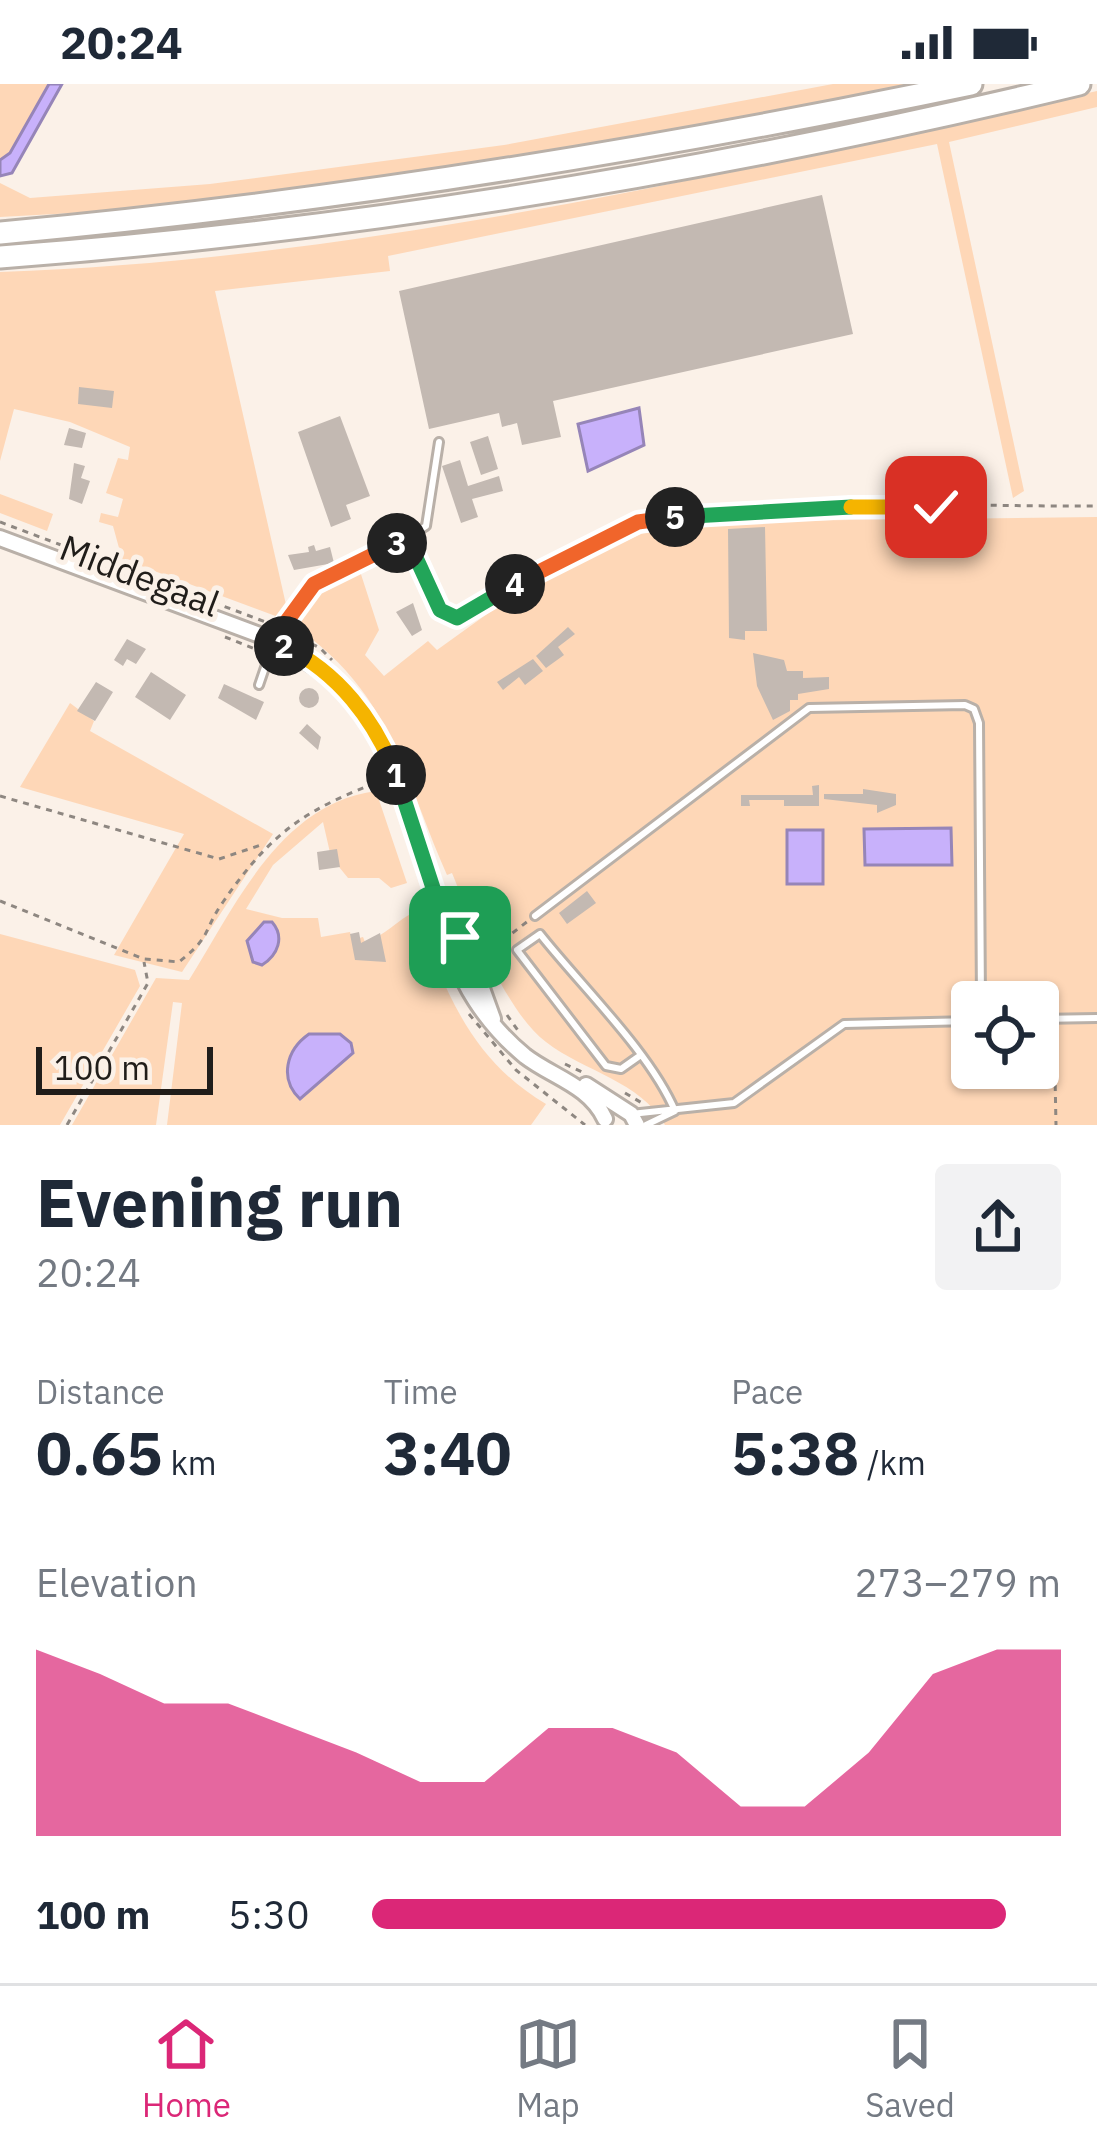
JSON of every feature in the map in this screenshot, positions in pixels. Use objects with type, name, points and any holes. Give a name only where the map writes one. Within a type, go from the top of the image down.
[{"type":"highway","points":[[0,233],[468,179],[688,143],[971,84]]},
{"type":"highway","points":[[0,257],[382,215],[667,171],[1079,84]]},
{"type":"street","name":"Middegaal","points":[[0,538],[277,634],[333,678],[378,736],[452,930],[458,967],[527,1058],[561,1070],[634,1118]]},
{"type":"street","points":[[277,634],[314,584],[347,563],[407,538]]},
{"type":"street","name":"Middegaal","points":[[452,930],[479,962],[496,1012]]},
{"type":"street","name":"Middegaal","points":[[561,1070],[596,1104],[603,1122]]},
{"type":"street","points":[[603,1122],[634,1118]]},
{"type":"lane","points":[[407,538],[426,526],[439,442]]},
{"type":"lane","points":[[259,685],[277,634]]},
{"type":"lane","points":[[535,916],[809,708],[965,706],[974,710],[979,723],[980,981]]},
{"type":"lane","points":[[638,1057],[621,1069],[606,1066],[517,950],[540,934],[638,1057],[675,1112]]},
{"type":"lane","points":[[1059,1018],[1097,1018]]},
{"type":"lane","points":[[634,1118],[734,1103],[844,1024],[951,1021]]},
{"type":"lane","points":[[634,1118],[650,1112],[675,1112]]},
{"type":"path","points":[[407,538],[440,610],[457,618],[638,522],[778,508],[1097,506]]},
{"type":"path","name":"Middegaal","points":[[0,521],[277,634]]},
{"type":"path","points":[[0,796],[219,859],[266,843],[321,803],[386,779]]},
{"type":"path","points":[[0,901],[144,959],[179,962],[207,940],[220,907],[266,843]]},
{"type":"path","points":[[472,941],[479,962],[535,916]]},
{"type":"path","points":[[67,1125],[148,983],[144,959]]},
{"type":"path","points":[[496,1012],[525,1040]]},
{"type":"path","points":[[561,1070],[601,1082]]},
{"type":"path","points":[[1056,1089],[1056,1125]]},
{"type":"path","points":[[620,1091],[638,1099],[650,1112]]},
{"type":"shaded area","points":[[0,84],[49,84],[10,153],[0,160]]},
{"type":"shaded area","points":[[49,84],[62,84],[12,173],[0,176],[0,160],[10,153]]},
{"type":"shaded area","points":[[833,84],[917,84],[690,131],[462,170],[231,199],[0,217],[0,183],[30,198],[210,184],[504,145]]},
{"type":"shaded area","points":[[1097,91],[1097,107],[949,142],[1024,491],[1013,498],[937,144],[388,256],[390,271],[215,291],[287,609],[281,618],[122,559],[113,526],[99,522],[101,513],[118,517],[123,499],[106,493],[118,458],[128,460],[130,447],[70,422],[14,409],[0,461],[0,272],[139,264],[415,230],[689,180]]},
{"type":"shaded area","points":[[639,408],[644,445],[588,471],[578,424]]},
{"type":"shaded area","points":[[0,494],[53,514],[47,531],[0,513]]},
{"type":"shaded area","points":[[1097,517],[1097,1125],[665,1125],[627,1087],[546,1042],[516,1009],[452,873],[447,875],[404,767],[371,704],[323,648],[288,622],[328,578],[358,565],[379,630],[365,655],[384,676],[428,641],[437,650],[519,591],[647,531],[767,521]]},
{"type":"shaded area","points":[[70,703],[94,721],[90,731],[273,834],[182,972],[114,955],[184,834],[20,787]]},
{"type":"shaded area","points":[[376,791],[407,883],[391,888],[379,878],[348,878],[331,857],[323,822],[273,865],[246,909],[282,918],[318,918],[321,937],[350,932],[352,940],[363,937],[365,942],[416,911],[463,1021],[498,1066],[546,1104],[531,1125],[167,1125],[182,1003],[173,1002],[156,1125],[72,1125],[156,978],[189,980],[263,863],[312,816],[342,800]],"holes":[[[295,1045],[353,1053],[303,1098],[287,1068]]]},
{"type":"shaded area","points":[[951,828],[952,865],[865,865],[864,829]]},
{"type":"shaded area","points":[[787,830],[823,830],[823,884],[787,884]]},
{"type":"shaded area","points":[[264,922],[272,922],[279,940],[276,951],[262,965],[253,962],[247,941]]},
{"type":"shaded area","points":[[0,934],[135,970],[140,986],[60,1125],[0,1125]]},
{"type":"shaded area","points":[[309,1034],[340,1034],[351,1043],[353,1053],[300,1099],[289,1083],[288,1065],[295,1048]]},
{"type":"building","points":[[822,195],[853,334],[553,401],[561,437],[522,445],[517,423],[502,427],[499,413],[429,429],[399,291]]},
{"type":"building","points":[[79,387],[114,391],[112,408],[78,404]]},
{"type":"building","points":[[340,416],[370,496],[346,505],[351,519],[331,527],[298,432]]},
{"type":"building","points":[[69,428],[86,433],[82,448],[64,445]]},
{"type":"building","points":[[488,436],[498,469],[481,475],[470,442]]},
{"type":"building","points":[[460,460],[468,486],[499,476],[503,491],[472,499],[478,517],[461,523],[442,466]]},
{"type":"building","points":[[74,463],[85,466],[81,478],[90,481],[82,504],[69,499]]},
{"type":"building","points":[[765,527],[767,631],[745,631],[745,640],[729,638],[728,529]]},
{"type":"building","points":[[314,545],[316,551],[330,547],[334,563],[294,570],[288,555],[309,552],[308,547]]},
{"type":"building","points":[[413,603],[422,630],[412,636],[396,612]]},
{"type":"building","points":[[568,627],[575,634],[558,647],[564,655],[546,668],[536,656]]},
{"type":"building","points":[[127,639],[146,649],[136,664],[127,659],[123,666],[114,660]]},
{"type":"building","points":[[753,653],[784,660],[787,671],[803,671],[803,678],[829,677],[829,689],[798,694],[798,700],[790,700],[790,711],[773,720],[757,686]]},
{"type":"building","points":[[533,659],[543,671],[525,685],[519,677],[503,690],[497,682]]},
{"type":"building","points":[[151,672],[186,695],[170,720],[135,697]]},
{"type":"building","points":[[96,682],[113,692],[95,721],[77,711]]},
{"type":"building","points":[[224,684],[264,702],[256,720],[218,698]]},
{"type":"building","points":[[309,688],[319,698],[309,708],[299,698]]},
{"type":"building","points":[[307,724],[321,737],[318,750],[299,733]]},
{"type":"building","points":[[819,785],[819,806],[749,800],[750,806],[741,806],[741,795],[813,795],[812,786]]},
{"type":"building","points":[[863,789],[896,794],[896,805],[877,813],[877,805],[824,799],[824,794],[863,794]]},
{"type":"building","points":[[337,849],[340,867],[319,870],[317,852]]},
{"type":"building","points":[[587,891],[596,903],[567,924],[559,913]]},
{"type":"building","points":[[359,932],[361,943],[380,933],[386,962],[355,960],[350,934]]},
{"type":"route","points":[[460,937],[435,894],[378,736],[333,678],[308,657],[273,640],[314,584],[347,563],[407,538],[440,610],[457,618],[638,522],[778,508],[936,507]]}]
